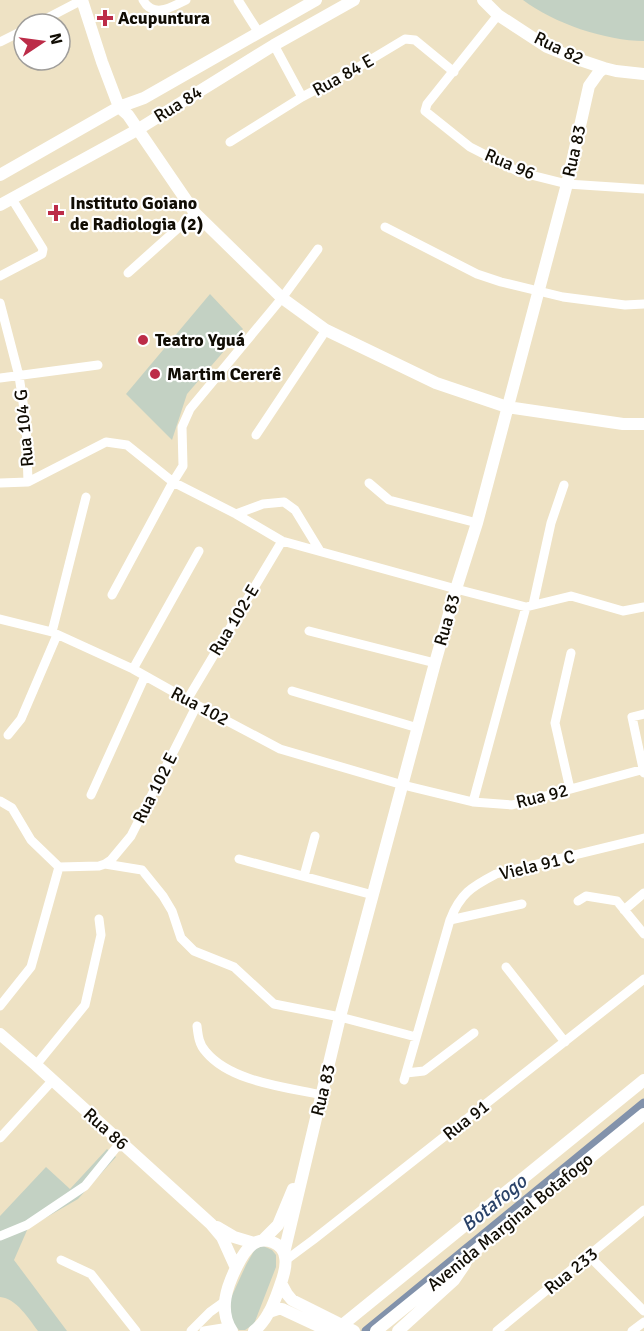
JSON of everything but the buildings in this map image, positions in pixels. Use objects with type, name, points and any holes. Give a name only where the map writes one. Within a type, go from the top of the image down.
[{"type":"main road","points":[[82,0],[119,107],[128,116],[195,213],[282,298],[326,330],[436,383],[507,407],[623,424],[644,424]]},
{"type":"main road","name":"Rua 84","points":[[0,175],[119,107],[144,98],[316,0]]},
{"type":"main road","name":"Rua 84","points":[[0,205],[137,130],[274,45],[354,0]]},
{"type":"main road","name":"Rua 82","points":[[483,0],[498,15],[547,46],[604,68],[644,74]]},
{"type":"main road","name":"Rua 83","points":[[582,61],[589,86]]},
{"type":"main road","name":"Rua 83","points":[[259,1329],[269,1312],[285,1270],[285,1256],[307,1154],[340,1017],[435,663],[477,523],[567,184],[589,86],[598,72],[604,68]]},
{"type":"main road","name":"Rua 86","points":[[0,1034],[211,1224],[222,1237],[236,1268]]},
{"type":"main road","name":"Avenida Marginal Botafogo","points":[[335,1331],[644,1080]]},
{"type":"main road","name":"Avenida Marginal Botafogo","points":[[376,1331],[644,1114]]},
{"type":"main road","name":"Rua 83","points":[[224,1302],[226,1290],[242,1256],[278,1225],[307,1154]]},
{"type":"main road","name":"Rua 86","points":[[211,1224],[234,1237],[273,1242],[280,1247],[285,1256]]},
{"type":"main road","points":[[398,1331],[454,1280],[472,1254]]},
{"type":"main road","points":[[281,1283],[289,1297],[329,1331]]},
{"type":"main road","points":[[224,1302],[225,1316],[230,1329]]},
{"type":"main road","points":[[269,1312],[282,1309],[354,1331]]},
{"type":"street","points":[[59,12],[82,0]]},
{"type":"street","points":[[143,0],[146,6],[156,11],[166,10],[186,0]]},
{"type":"street","points":[[238,0],[259,33]]},
{"type":"street","points":[[454,72],[498,15]]},
{"type":"street","name":"Rua 84 E","points":[[230,142],[405,39],[415,40],[454,72]]},
{"type":"street","points":[[274,45],[302,98]]},
{"type":"street","name":"Rua 96","points":[[454,72],[427,105],[425,111],[470,147],[519,172],[567,184],[644,189]]},
{"type":"street","points":[[0,276],[42,254],[42,249],[12,199]]},
{"type":"street","points":[[128,273],[195,213]]},
{"type":"street","points":[[385,227],[477,274],[501,282],[563,297],[625,305],[644,304]]},
{"type":"street","points":[[112,595],[183,465],[182,427],[190,409],[282,298],[318,249]]},
{"type":"street","name":"Rua 104 G","points":[[0,303],[19,376],[26,422],[28,482]]},
{"type":"street","points":[[256,435],[326,330]]},
{"type":"street","points":[[0,378],[98,365]]},
{"type":"street","points":[[0,483],[28,482],[106,442],[127,445],[173,482],[236,514],[282,541],[456,589],[530,606],[571,596],[622,611],[644,608]]},
{"type":"street","points":[[369,483],[389,500],[477,523]]},
{"type":"street","points":[[473,802],[530,606],[551,523],[564,485]]},
{"type":"street","points":[[8,735],[21,719],[55,633],[86,497]]},
{"type":"street","points":[[236,514],[263,504],[284,502],[295,510],[320,551]]},
{"type":"street","name":"Rua 102-E","points":[[187,700],[282,541]]},
{"type":"street","points":[[133,669],[199,551]]},
{"type":"street","name":"Rua 102","points":[[0,619],[55,633],[133,669],[280,749],[403,785]]},
{"type":"street","points":[[309,631],[435,663]]},
{"type":"street","points":[[570,789],[555,723],[571,653]]},
{"type":"street","points":[[91,795],[145,676]]},
{"type":"street","points":[[292,691],[418,728]]},
{"type":"street","name":"Rua 102 E","points":[[105,864],[131,836],[197,705]]},
{"type":"street","points":[[644,714],[632,717],[644,771]]},
{"type":"street","name":"Rua 92","points":[[403,785],[473,802],[512,805],[644,771]]},
{"type":"street","points":[[0,801],[12,808],[31,840],[59,867],[105,864],[142,870],[172,911],[181,938],[194,951],[234,967],[274,1004],[340,1017],[416,1037]]},
{"type":"street","points":[[304,876],[315,836]]},
{"type":"street","name":"Viela 91 C","points":[[474,1033],[424,1071],[405,1077],[456,904],[475,885],[496,874],[644,838]]},
{"type":"street","points":[[239,859],[373,895]]},
{"type":"street","points":[[0,1006],[32,967],[59,867]]},
{"type":"street","points":[[624,910],[644,893]]},
{"type":"street","points":[[578,901],[586,896],[617,901],[644,934]]},
{"type":"street","name":"Viela 91 C","points":[[450,920],[522,904]]},
{"type":"street","points":[[36,1065],[85,1005],[101,935],[99,919]]},
{"type":"street","points":[[506,967],[565,1042]]},
{"type":"street","name":"Rua 91","points":[[285,1256],[313,1240],[644,979]]},
{"type":"street","points":[[197,1026],[199,1040],[205,1052],[225,1069],[255,1080],[322,1095]]},
{"type":"street","points":[[0,1138],[52,1081]]},
{"type":"street","points":[[0,1236],[27,1225],[85,1186],[120,1143]]},
{"type":"street","name":"Rua 233","points":[[497,1331],[644,1210]]},
{"type":"street","points":[[589,1256],[644,1311]]},
{"type":"street","points":[[61,1260],[91,1274],[136,1331]]},
{"type":"street","points":[[191,1331],[224,1302]]},
{"type":"street","points":[[632,1331],[644,1322]]},
{"type":"street","points":[[204,1331],[230,1329]]},
{"type":"green space","points":[[523,0],[644,0],[644,41],[613,38],[580,29],[549,16]]},
{"type":"green space","points":[[210,294],[243,329],[187,394],[172,440],[126,394]]},
{"type":"green space","points":[[107,1149],[116,1157],[78,1199],[28,1228],[14,1260],[67,1331],[38,1331],[17,1305],[0,1297],[0,1216],[46,1167],[70,1189]]},
{"type":"green space","points":[[263,1246],[272,1250],[276,1255],[276,1267],[254,1324],[245,1330],[239,1330],[231,1318],[230,1300],[255,1249]]},
{"type":"waterway","name":"Botafogo","points":[[366,1331],[644,1103]]},
{"type":"place","name":"Acupuntura","points":[[105,18]]},
{"type":"place","name":"Instituto Goiano de Radiologia (2)","points":[[56,213]]},
{"type":"place","name":"Teatro Yguá","points":[[143,340]]},
{"type":"place","name":"Martim Cererê","points":[[155,374]]}]
